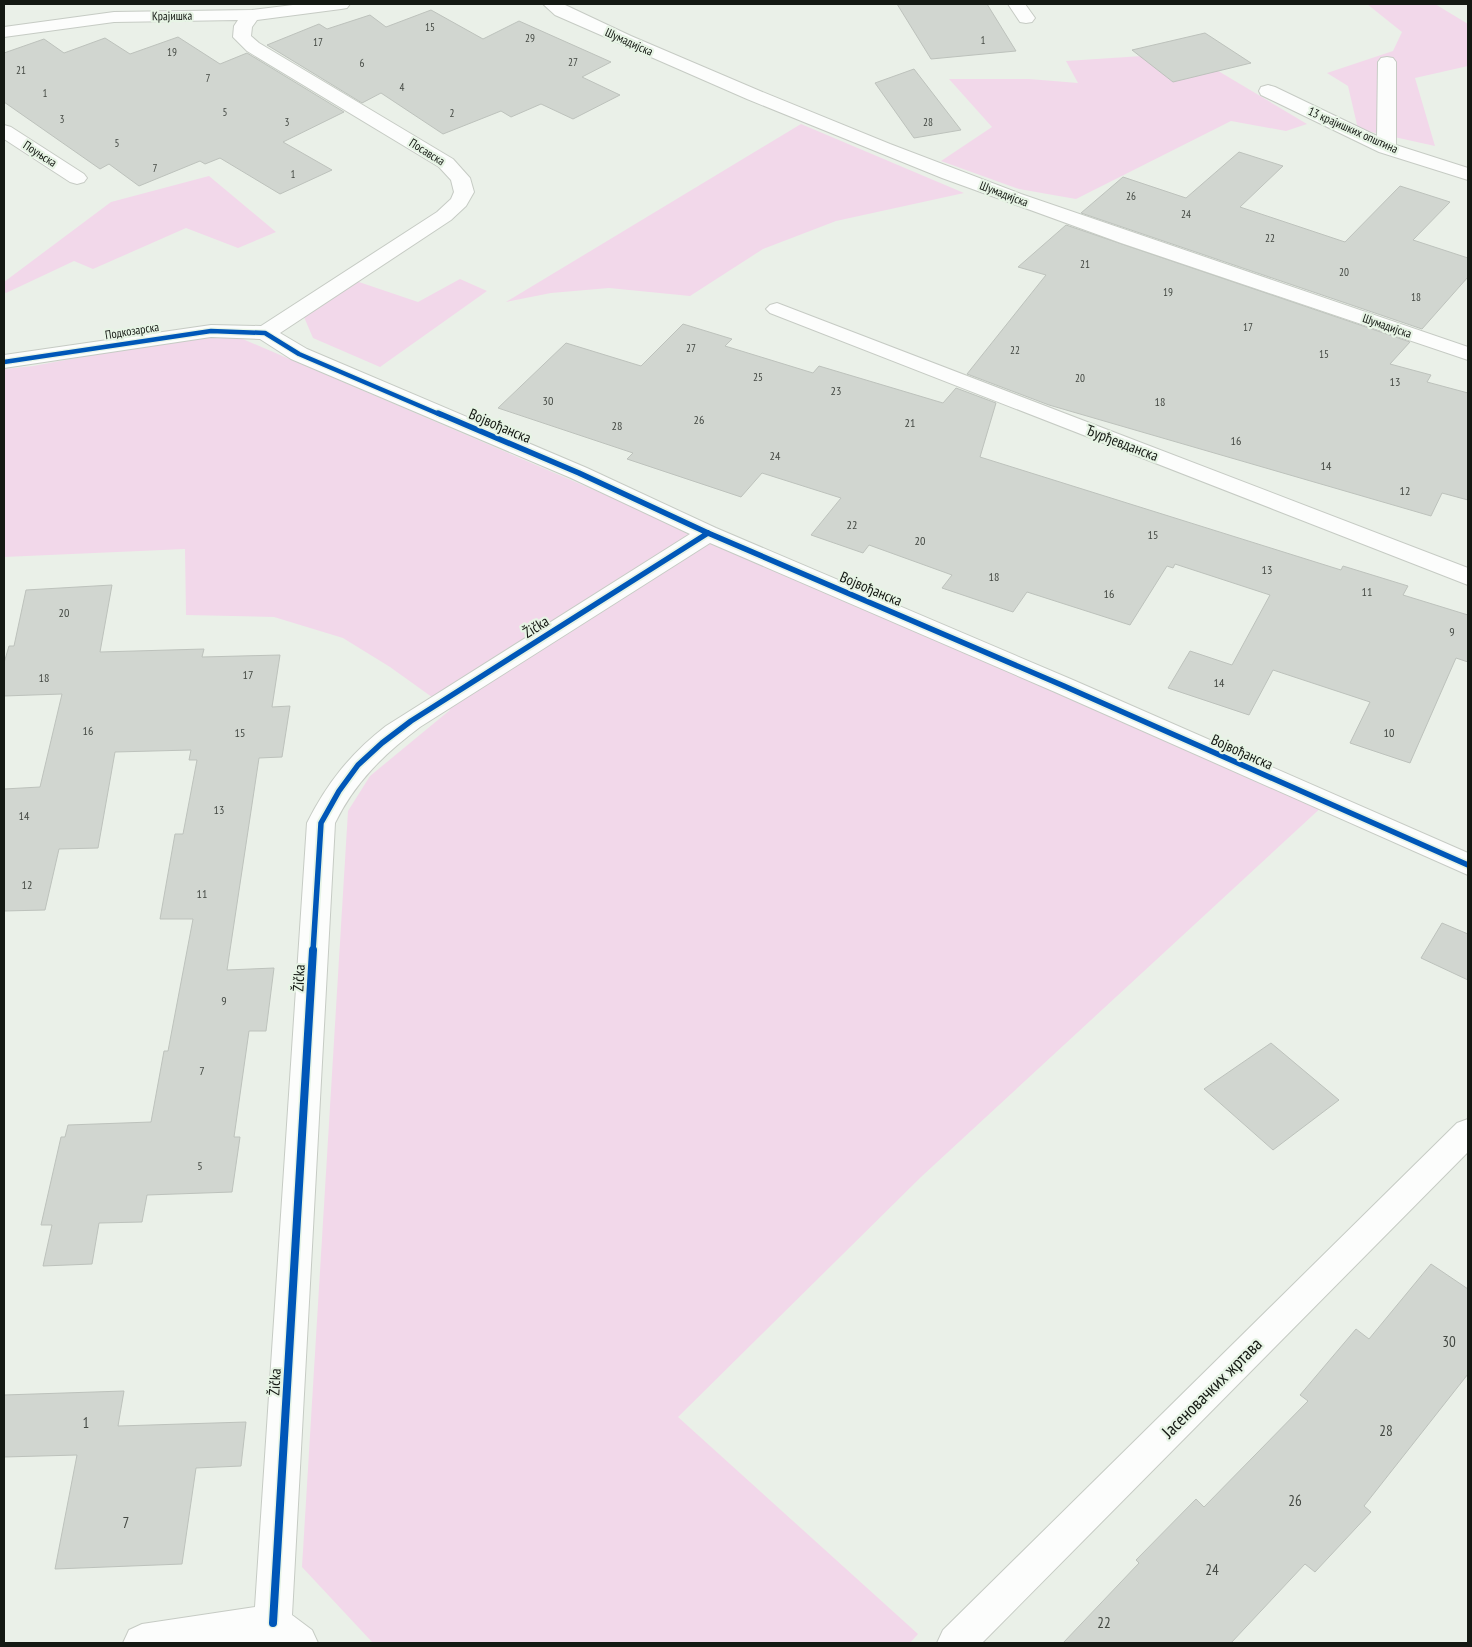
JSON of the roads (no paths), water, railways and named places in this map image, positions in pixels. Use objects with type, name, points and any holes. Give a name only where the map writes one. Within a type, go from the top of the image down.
[{"type":"street","name":"Крајишка","points":[[4,32],[114,17],[252,15],[341,4]]},
{"type":"street","name":"Шумадијска","points":[[552,4],[561,11],[654,53],[920,162],[1079,222],[1468,354]]},
{"type":"street","name":"Посавска","points":[[252,15],[243,26],[242,37],[253,47],[446,164],[460,178],[464,192],[460,202],[444,216],[265,333]]},
{"type":"street","points":[[1386,148],[1387,62]]},
{"type":"street","name":"13 крајишких општина","points":[[1268,91],[1386,148],[1468,174]]},
{"type":"street","name":"Поуњска","points":[[4,131],[77,178]]},
{"type":"street","name":"Ђурђевданска","points":[[777,309],[1468,577]]},
{"type":"street","name":"Подкозарска","points":[[4,362],[211,331],[265,333]]},
{"type":"street","name":"Војвођанска","points":[[265,333],[299,354],[579,473],[708,533],[1073,690],[1468,865]]},
{"type":"street","name":"Žička","points":[[286,1633],[321,823],[332,800],[349,774],[382,741],[708,533]]},
{"type":"street","name":"Јасеновачких жртава","points":[[956,1643],[1468,1132]]},
{"type":"street","points":[[142,1643],[286,1633]]}]
